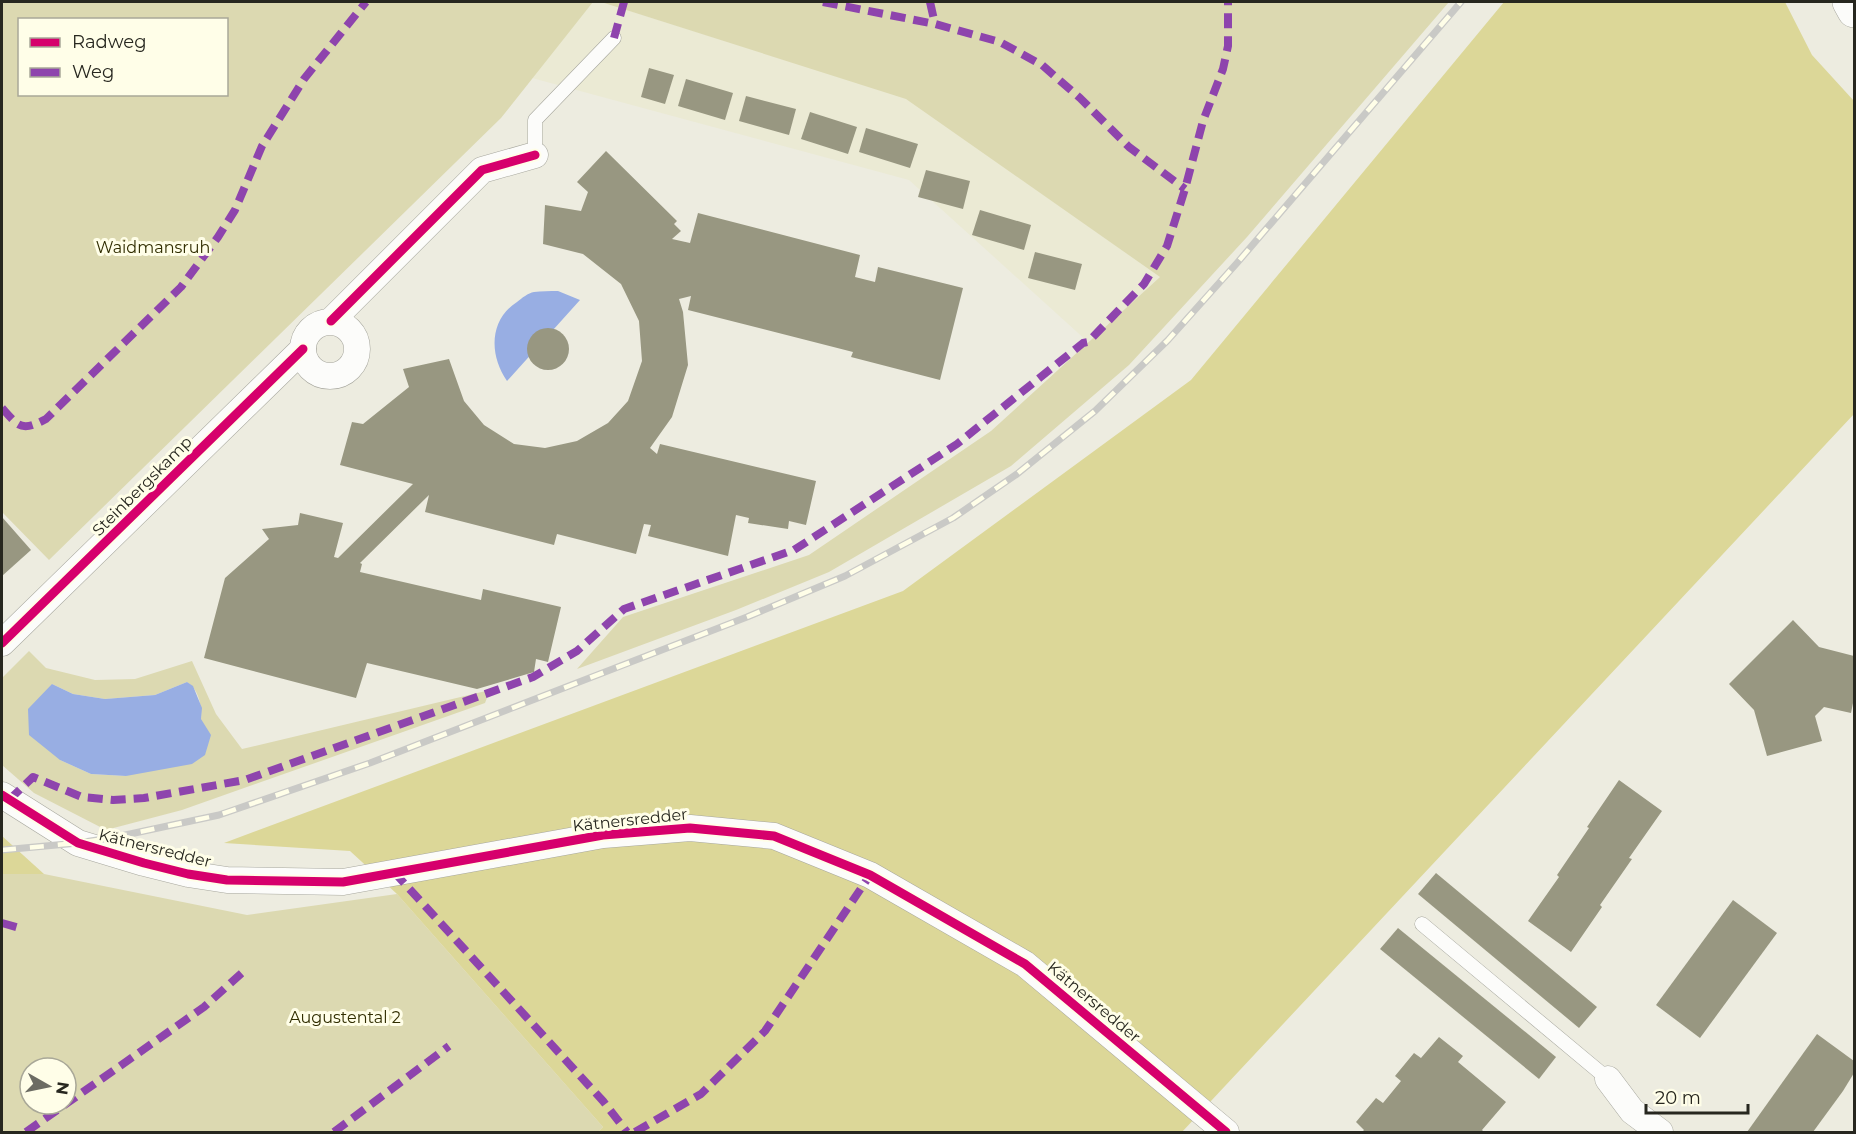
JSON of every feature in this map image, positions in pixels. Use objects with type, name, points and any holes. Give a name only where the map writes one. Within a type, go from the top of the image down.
[{"type":"main road","points":[[1849,2],[1854,11]]},
{"type":"street","name":"Steinbergskamp","points":[[2,643],[303,349],[304,338],[310,329],[320,323],[331,321],[482,170],[535,154]]},
{"type":"street","points":[[303,349],[304,360],[310,369],[320,375],[330,377],[341,375],[350,369],[356,360],[358,349],[356,338],[350,329],[341,323],[331,321]]},
{"type":"street","name":"Kätnersredder","points":[[2,795],[78,843],[144,864],[227,880],[344,882],[603,835],[690,828],[774,836],[870,875],[1025,964],[1226,1132]]},
{"type":"street","points":[[1608,1079],[1632,1111],[1660,1132]]},
{"type":"lane","points":[[535,154],[535,120],[614,38]]},
{"type":"lane","points":[[1422,924],[1608,1079]]},
{"type":"shaded area","points":[[593,2],[601,2],[906,98],[1160,277],[1088,342],[909,180],[532,78]]},
{"type":"shaded area","points":[[1504,2],[1785,2],[1812,55],[1854,101],[1854,414],[1182,1132],[598,1132],[603,1127],[397,894],[350,851],[224,843],[903,591],[1191,380]]},
{"type":"shaded area","points":[[2,836],[44,874],[2,874]]},
{"type":"green space","name":"Waidmansruh","points":[[2,2],[593,2],[501,118],[49,560],[2,512]]},
{"type":"green space","points":[[601,2],[1449,2],[1247,237],[1129,365],[1011,466],[829,572],[736,610],[577,669],[623,617],[809,555],[991,431],[1160,277],[906,99]]},
{"type":"green space","points":[[29,651],[46,668],[95,680],[135,679],[192,661],[216,714],[242,749],[490,690],[485,703],[182,810],[106,830],[34,793],[2,765],[2,678]],"holes":[[[187,682],[199,699],[201,719],[126,776],[91,774],[60,760],[52,684],[73,694],[105,699],[155,695]]]},
{"type":"green space","name":"Augustental 2","points":[[2,874],[44,874],[247,915],[397,894],[603,1127],[598,1132],[2,1132]]},
{"type":"water","points":[[558,291],[580,300],[507,381],[501,371],[495,349],[495,338],[501,318],[508,309],[530,293]]},
{"type":"water","points":[[187,682],[193,686],[202,708],[201,719],[211,735],[205,755],[192,764],[126,776],[91,774],[60,760],[29,735],[28,709],[52,684],[73,694],[105,699],[155,695]]},
{"type":"building","points":[[649,68],[674,75],[665,104],[641,97]]},
{"type":"building","points":[[686,79],[733,93],[725,120],[678,106]]},
{"type":"building","points":[[746,96],[796,109],[789,135],[739,121]]},
{"type":"building","points":[[810,112],[857,127],[848,154],[801,139]]},
{"type":"building","points":[[866,128],[918,144],[910,168],[859,152]]},
{"type":"building","points":[[606,151],[677,221],[674,224],[681,231],[672,239],[690,243],[698,213],[860,255],[855,277],[875,282],[878,267],[963,288],[940,380],[851,357],[853,352],[688,310],[691,296],[679,299],[683,312],[688,365],[672,417],[650,448],[657,454],[660,444],[816,481],[806,525],[789,521],[788,529],[748,523],[749,518],[736,515],[728,556],[648,536],[651,525],[644,524],[636,554],[557,534],[554,545],[425,512],[429,495],[360,563],[362,564],[360,572],[481,600],[483,589],[561,607],[548,662],[536,659],[534,672],[477,689],[367,663],[356,698],[204,658],[225,578],[269,539],[262,529],[298,525],[300,513],[343,523],[334,557],[338,558],[413,484],[340,465],[352,422],[363,424],[409,387],[403,369],[449,359],[464,401],[484,425],[514,444],[545,448],[577,441],[608,423],[628,401],[642,361],[639,321],[621,284],[583,254],[543,244],[545,205],[581,211],[588,192],[577,182]]},
{"type":"building","points":[[926,170],[970,181],[963,209],[918,197]]},
{"type":"building","points":[[980,210],[1031,225],[1024,250],[972,235]]},
{"type":"building","points":[[1035,252],[1082,264],[1075,290],[1028,278]]},
{"type":"building","points":[[548,328],[556,329],[563,334],[568,341],[568,357],[563,364],[556,369],[548,370],[540,369],[533,364],[528,357],[527,349],[528,341],[533,334],[540,329]]},
{"type":"building","points":[[2,517],[31,550],[2,576]]},
{"type":"building","points":[[1793,620],[1819,647],[1854,656],[1854,698],[1851,713],[1824,707],[1815,716],[1822,741],[1767,756],[1754,710],[1729,684]]},
{"type":"building","points":[[1619,780],[1662,811],[1629,858],[1632,859],[1571,952],[1528,921],[1559,877],[1557,875]]},
{"type":"building","points":[[1436,873],[1597,1007],[1579,1028],[1418,894]]},
{"type":"building","points":[[1733,900],[1777,933],[1700,1038],[1656,1005]]},
{"type":"building","points":[[1398,928],[1556,1057],[1539,1079],[1380,949]]},
{"type":"building","points":[[1817,1034],[1854,1061],[1854,1073],[1843,1091],[1813,1132],[1747,1132]]},
{"type":"building","points":[[1439,1037],[1463,1056],[1458,1062],[1506,1102],[1482,1130],[1484,1132],[1362,1132],[1364,1130],[1356,1122],[1376,1098],[1383,1103],[1401,1081],[1395,1076],[1414,1053],[1421,1058]]},
{"type":"railway","points":[[2,850],[116,837],[219,815],[370,763],[747,617],[845,576],[953,518],[1017,474],[1095,411],[1168,340],[1461,2]]},
{"type":"marked path","points":[[2,408],[21,426],[46,419],[181,287],[235,210],[262,146],[304,79],[366,2]]},
{"type":"marked path","points":[[614,38],[624,2]]},
{"type":"marked path","points":[[823,2],[935,24],[1000,42],[1042,65],[1080,98],[1129,147],[1185,189]]},
{"type":"marked path","points":[[930,2],[935,24]]},
{"type":"marked path","points":[[9,800],[33,777],[82,797],[113,800],[144,798],[245,780],[533,677],[577,651],[624,609],[794,550],[957,444],[1083,343],[1088,342],[1144,284],[1167,246],[1203,121],[1223,69],[1228,46],[1228,2]]},
{"type":"marked path","points":[[394,872],[603,1101],[627,1132]]},
{"type":"marked path","points":[[635,1132],[701,1094],[765,1031],[870,875]]},
{"type":"marked path","points":[[2,923],[23,929]]},
{"type":"marked path","points":[[26,1132],[204,1007],[244,971]]},
{"type":"marked path","points":[[334,1132],[449,1046]]},
{"type":"cycle path","points":[[331,321],[482,170],[535,155]]},
{"type":"cycle path","points":[[2,643],[303,349]]},
{"type":"cycle path","points":[[2,795],[78,843],[188,874],[227,880],[343,882],[603,835],[690,828],[774,836],[870,875],[1025,964],[1226,1132]]}]
